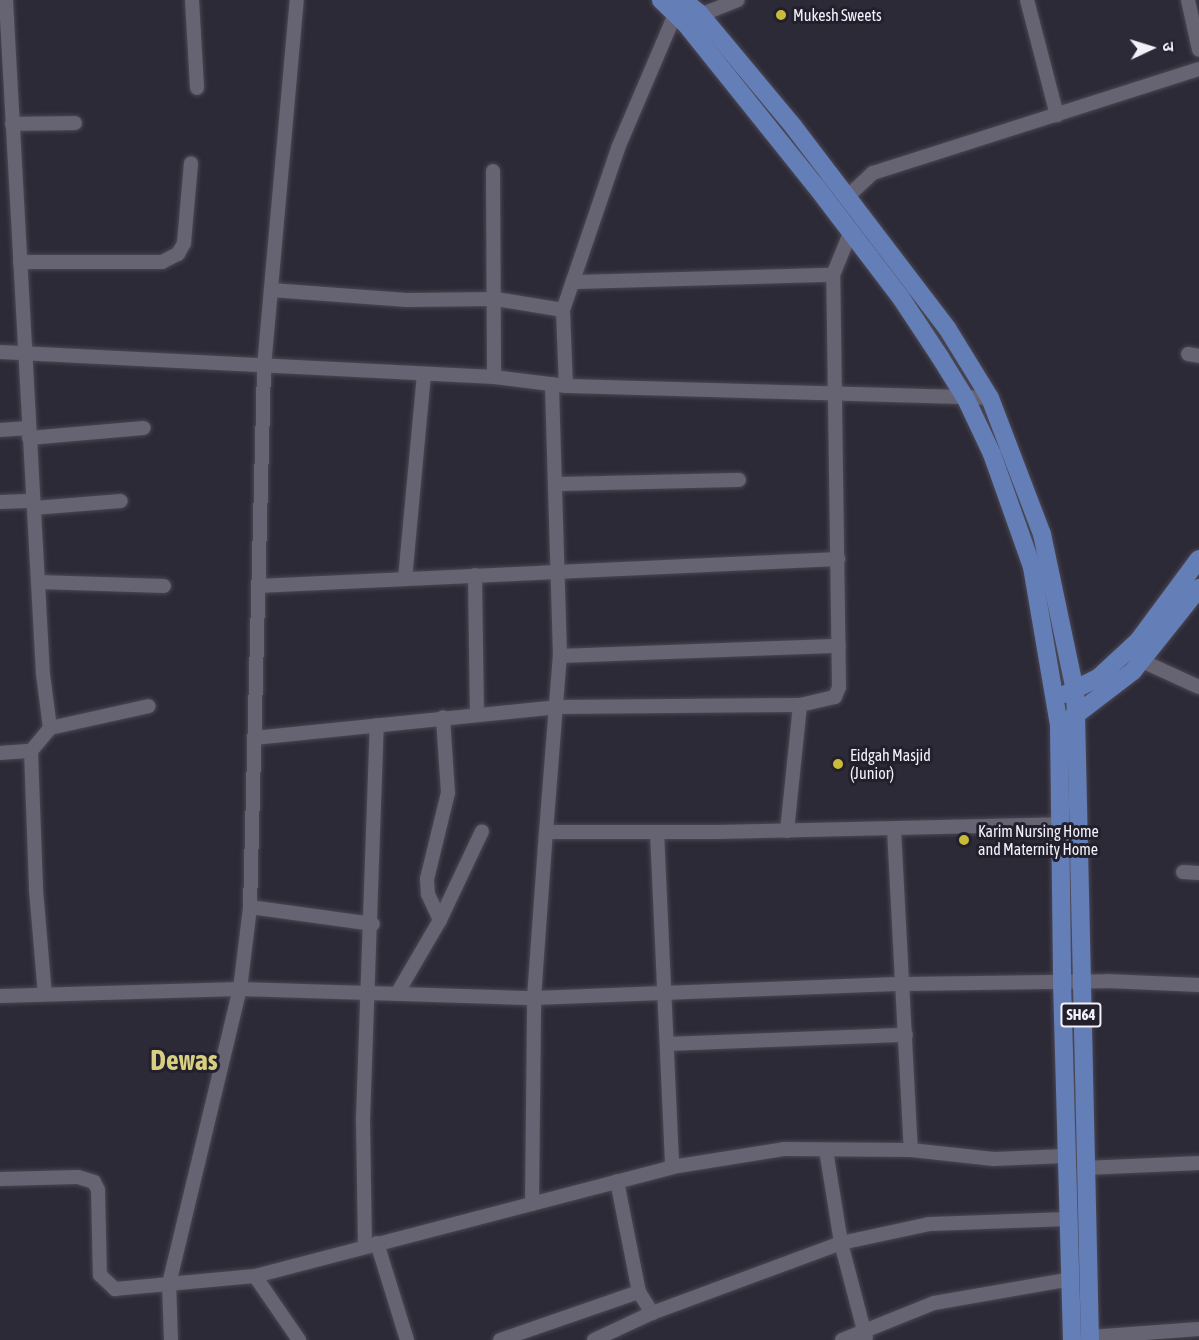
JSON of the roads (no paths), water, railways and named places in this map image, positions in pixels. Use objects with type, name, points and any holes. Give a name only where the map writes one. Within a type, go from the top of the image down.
[{"type":"main road","points":[[681,9],[849,196],[917,285],[990,398],[1042,534],[1075,690]]},
{"type":"main road","points":[[681,9],[901,298],[966,399],[1000,476],[1032,567],[1056,698],[1099,677],[1138,641],[1199,559]]},
{"type":"main road","points":[[1059,725],[1076,715],[1142,661],[1199,588]]},
{"type":"main road","name":"SH64","points":[[1075,690],[1066,1156],[1071,1279],[1084,1339]]},
{"type":"main road","name":"SH64","points":[[1056,698],[1059,725],[1061,824],[1085,1167],[1084,1339]]},
{"type":"street","points":[[6,0],[33,504],[50,728]]},
{"type":"street","points":[[192,0],[197,88]]},
{"type":"street","points":[[171,1340],[169,1284],[240,988],[250,907],[264,367],[297,0]]},
{"type":"street","points":[[532,1204],[534,998],[558,707],[560,656],[560,571],[556,484],[563,310],[575,282],[618,148],[681,9],[738,0]]},
{"type":"street","points":[[1027,0],[1057,115]]},
{"type":"street","points":[[1188,0],[1199,50]]},
{"type":"street","points":[[849,196],[873,173],[1199,69]]},
{"type":"street","points":[[12,123],[75,123]]},
{"type":"street","points":[[20,262],[162,262],[178,254],[184,243],[191,163]]},
{"type":"street","points":[[493,171],[496,299],[494,377]]},
{"type":"street","points":[[254,738],[558,707],[800,705],[835,697],[839,687],[839,646],[833,275],[851,231]]},
{"type":"street","points":[[575,282],[833,275]]},
{"type":"street","points":[[271,290],[407,300],[496,299],[563,310]]},
{"type":"street","points":[[0,352],[494,377],[559,385],[990,398]]},
{"type":"street","points":[[405,579],[424,374]]},
{"type":"street","points":[[0,430],[29,433],[144,428]]},
{"type":"street","points":[[556,484],[738,480]]},
{"type":"street","points":[[0,502],[33,504],[121,501]]},
{"type":"street","points":[[258,586],[838,559]]},
{"type":"street","points":[[475,575],[477,714]]},
{"type":"street","points":[[38,582],[164,586]]},
{"type":"street","points":[[560,656],[839,646]]},
{"type":"street","points":[[1142,661],[1199,687]]},
{"type":"street","points":[[787,831],[800,705]]},
{"type":"street","points":[[45,994],[36,890],[31,751],[50,728],[149,706]]},
{"type":"street","points":[[440,920],[428,894],[427,879],[448,793],[443,717]]},
{"type":"street","points":[[377,725],[372,924],[363,1119],[371,1245],[407,1340]]},
{"type":"street","points":[[0,753],[31,751]]},
{"type":"street","points":[[546,832],[787,831],[1061,824]]},
{"type":"street","points":[[894,829],[911,1150]]},
{"type":"street","points":[[398,992],[440,920],[482,831]]},
{"type":"street","points":[[657,832],[672,1167]]},
{"type":"street","points":[[1183,872],[1199,873]]},
{"type":"street","points":[[250,907],[372,924]]},
{"type":"street","points":[[0,996],[240,988],[369,990],[534,998],[903,984],[1071,982],[1199,985]]},
{"type":"street","points":[[667,1044],[906,1035]]},
{"type":"street","points":[[0,1179],[78,1177],[94,1182],[98,1190],[100,1275],[104,1282],[115,1289],[255,1276],[672,1167],[784,1149],[911,1150],[994,1159],[1066,1156]]},
{"type":"street","points":[[826,1150],[841,1243],[865,1335]]},
{"type":"street","points":[[1085,1167],[1199,1163]]},
{"type":"street","points":[[617,1181],[639,1292],[652,1312]]},
{"type":"street","points":[[594,1340],[652,1312],[841,1243],[930,1224],[1068,1219]]},
{"type":"street","points":[[255,1276],[299,1340]]},
{"type":"street","points":[[842,1340],[865,1335],[934,1304],[1071,1279]]},
{"type":"street","points":[[500,1340],[639,1292]]},
{"type":"street","points":[[1084,1339],[1199,1329]]},
{"type":"place","name":"Mukesh Sweets","points":[[781,15]]},
{"type":"place","name":"Eidgah Masjid (Junior)","points":[[838,764]]},
{"type":"place","name":"Karim Nursing Home and Maternity Home","points":[[964,840]]},
{"type":"district","name":"Dewas","points":[[184,1060]]}]
